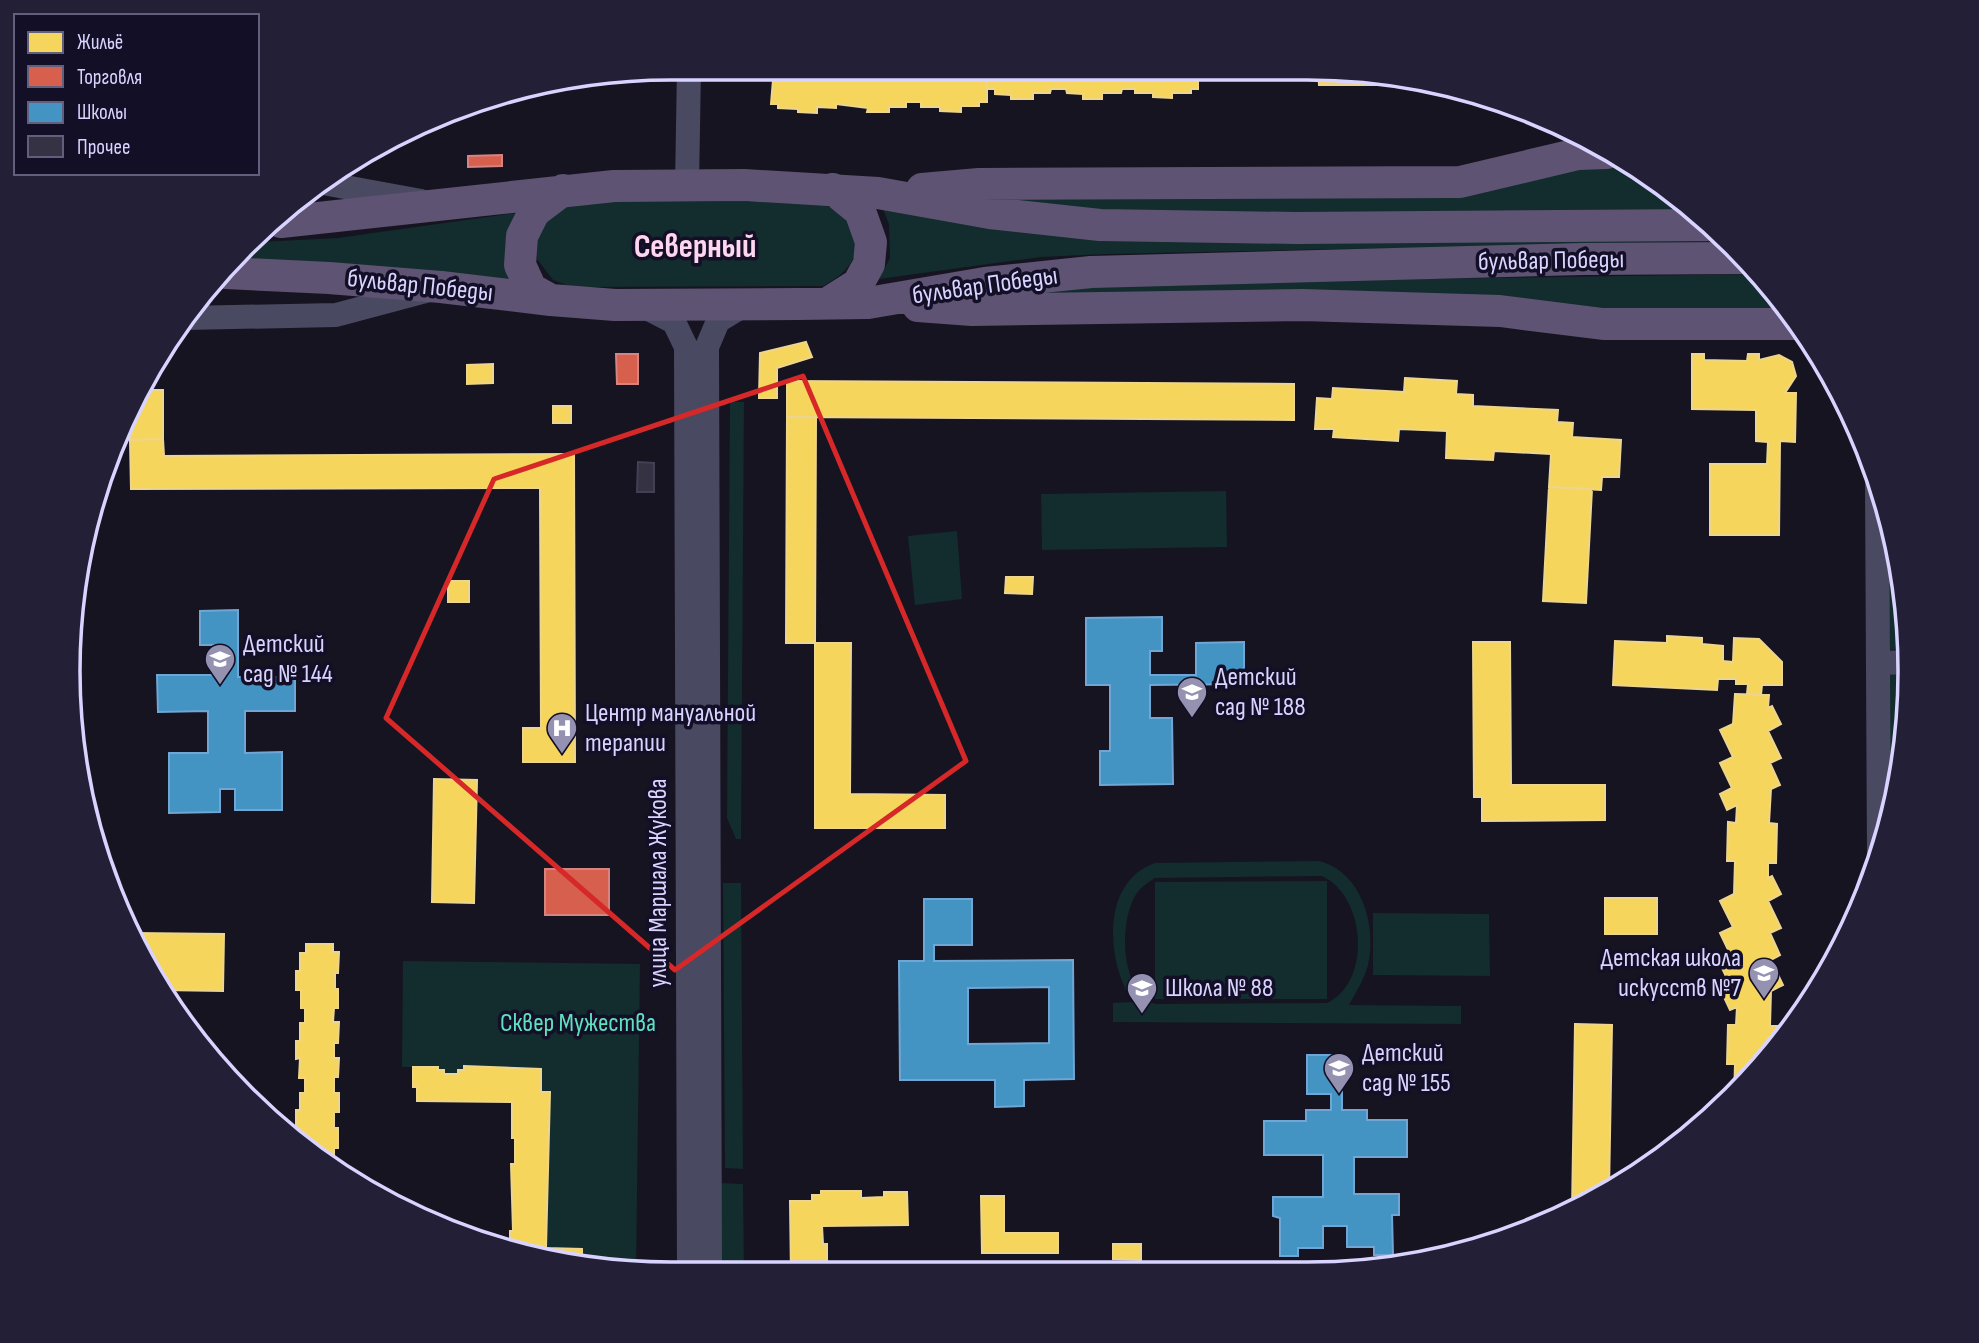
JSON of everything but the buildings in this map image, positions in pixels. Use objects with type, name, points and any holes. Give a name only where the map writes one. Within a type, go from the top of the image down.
[{"type":"main road","points":[[878,193],[979,184],[1460,182],[1578,153],[1590,153]]},
{"type":"main road","name":"бульвар Победы","points":[[289,221],[563,190],[614,186],[687,186],[833,189],[878,193],[990,213],[1100,225],[1296,228],[1695,225]]},
{"type":"main road","points":[[828,303],[858,284],[869,264],[871,242],[860,211],[833,189]]},
{"type":"main road","points":[[551,300],[531,289],[520,265],[522,236],[534,212],[563,190]]},
{"type":"main road","name":"бульвар Победы","points":[[235,273],[442,286],[551,300],[640,305],[868,303],[985,283],[1091,272],[1583,259],[1729,258]]},
{"type":"main road","points":[[868,303],[972,310],[1302,305],[1404,307],[1500,311],[1603,324],[1785,324]]},
{"type":"street","points":[[687,186],[689,80]]},
{"type":"street","points":[[336,185],[435,204]]},
{"type":"street","points":[[199,318],[336,315],[442,286]]},
{"type":"street","name":"улица Маршала Жукова","points":[[710,1262],[707,347],[718,321],[746,304]]},
{"type":"street","name":"улица Маршала Жукова","points":[[640,305],[674,322],[686,347],[689,1262]]},
{"type":"street","points":[[1878,518],[1879,819]]},
{"type":"street","points":[[1880,663],[1898,662]]},
{"type":"highlighted area","points":[[803,376],[966,761],[675,970],[386,718],[494,479]]},
{"type":"green space","points":[[1615,167],[1676,210],[1189,216],[1064,209],[1014,202],[1008,198]]},
{"type":"green space","points":[[573,201],[819,202],[835,210],[846,220],[854,231],[857,242],[849,266],[823,286],[572,287],[553,280],[537,259],[537,232],[552,210]]},
{"type":"green space","points":[[881,204],[1335,238],[1704,234],[1717,246],[1107,254],[1041,257],[879,279],[890,258],[889,224]]},
{"type":"green space","points":[[516,213],[508,249],[508,284],[247,262],[267,242],[338,238]]},
{"type":"green space","points":[[1744,274],[1776,312],[990,299],[1092,284]]},
{"type":"green space","points":[[730,402],[744,402],[741,839],[736,839],[727,818]]},
{"type":"green space","points":[[1226,491],[1227,547],[1042,550],[1041,494]]},
{"type":"green space","points":[[957,531],[962,599],[915,605],[908,536]]},
{"type":"green space","points":[[1885,547],[1897,633],[1897,650],[1889,650]]},
{"type":"green space","points":[[1888,671],[1898,671],[1897,710],[1888,781]]},
{"type":"green space","points":[[1319,861],[1334,867],[1356,888],[1368,918],[1370,934],[1368,965],[1349,1005],[1461,1006],[1461,1024],[1113,1022],[1113,1003],[1133,1002],[1117,966],[1113,925],[1117,905],[1125,887],[1137,873],[1155,863]],"holes":[[[1322,876],[1337,886],[1348,901],[1355,919],[1357,959],[1342,992],[1327,1003],[1155,1004],[1143,997],[1135,985],[1126,956],[1126,923],[1135,896],[1155,878]]]},
{"type":"green space","points":[[1327,881],[1327,999],[1155,999],[1155,882]]},
{"type":"green space","points":[[723,883],[741,883],[743,1169],[725,1168]]},
{"type":"green space","points":[[1373,913],[1489,914],[1490,976],[1373,975]]},
{"type":"green space","name":"Сквер Мужества","points":[[403,961],[640,964],[636,1261],[582,1255],[582,1249],[546,1248],[550,1093],[541,1092],[541,1069],[465,1066],[464,1070],[458,1070],[458,1074],[444,1074],[444,1070],[438,1070],[438,1067],[402,1067]]},
{"type":"green space","points":[[720,1183],[743,1184],[744,1262],[721,1262]]},
{"type":"place","name":"Детский сад № 144","points":[[220,686]]},
{"type":"place","name":"Детский сад № 188","points":[[1192,719]]},
{"type":"place","name":"Центр мануальной терапии","points":[[562,755]]},
{"type":"place","name":"Детская школа искусств №7","points":[[1764,1000]]},
{"type":"place","name":"Школа № 88","points":[[1142,1015]]},
{"type":"place","name":"Детский сад № 155","points":[[1339,1095]]},
{"type":"district","name":"Северный","points":[[695,247]]}]
